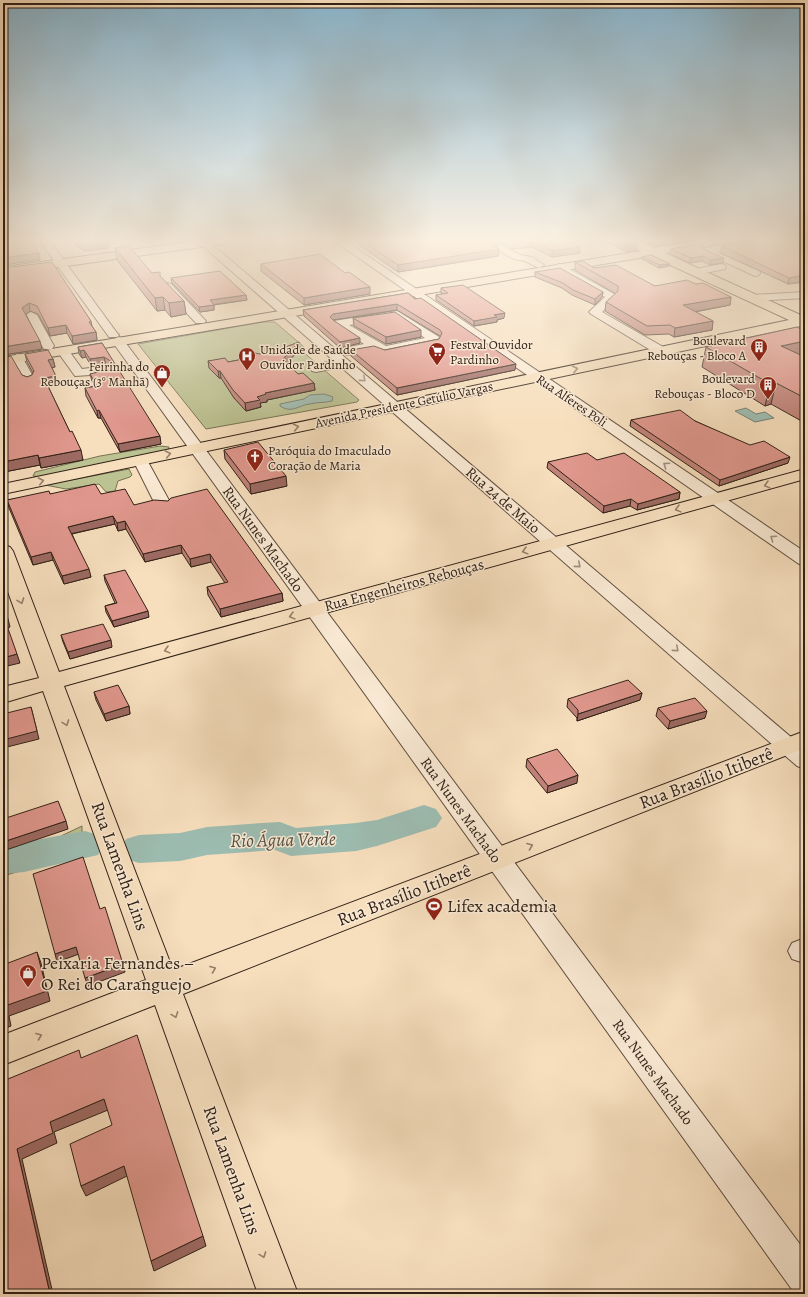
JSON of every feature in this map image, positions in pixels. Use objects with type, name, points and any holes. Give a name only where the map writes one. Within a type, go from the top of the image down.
[{"type":"main road","points":[[3,354],[48,346],[116,338],[283,311],[329,301]]},
{"type":"main road","points":[[331,306],[339,301]]},
{"type":"main road","points":[[3,361],[63,351],[116,338],[200,321],[331,306],[356,301]]},
{"type":"main road","points":[[757,301],[804,322]]},
{"type":"main road","name":"Avenida Presidente Getúlio Vargas","points":[[3,489],[537,376],[804,322]]},
{"type":"main road","points":[[21,358],[48,346]]},
{"type":"main road","name":"Rua Engenheiros Rebouças","points":[[3,695],[805,474]]},
{"type":"main road","name":"Rua Lamenha Lins","points":[[5,564],[51,682],[278,1294]]},
{"type":"main road","name":"Rua Brasílio Itiberê","points":[[3,1050],[497,859],[799,749]]},
{"type":"street","name":"Rua Nunes Machado","points":[[88,301],[805,1279]]},
{"type":"street","points":[[181,301],[200,321]]},
{"type":"street","name":"Rua 24 de Maio","points":[[271,301],[553,544],[799,749]]},
{"type":"street","name":"Rua Alferes Poli","points":[[427,301],[805,560]]},
{"type":"street","points":[[608,301],[595,312],[661,351]]},
{"type":"street","points":[[316,368],[338,358],[375,346],[385,350],[435,340],[397,314],[338,323],[375,346]]},
{"type":"street","points":[[31,315],[48,346]]},
{"type":"street","points":[[63,351],[79,373],[106,370]]},
{"type":"street","points":[[21,358],[29,380]]},
{"type":"street","points":[[140,460],[163,504]]},
{"type":"green space","points":[[263,322],[275,322],[304,347],[301,350],[359,400],[357,402],[206,429],[138,344]]},
{"type":"green space","points":[[160,446],[169,447],[168,450],[41,477],[33,476],[35,472],[100,456]]},
{"type":"green space","points":[[129,469],[132,475],[118,481],[115,491],[106,492],[99,484],[66,489],[45,485]]},
{"type":"green space","points":[[82,826],[82,853],[3,876],[3,855],[53,846],[61,836]]},
{"type":"water","points":[[324,394],[333,397],[332,401],[315,403],[292,409],[280,406],[280,404],[304,399],[310,395]]},
{"type":"water","points":[[746,408],[756,414],[765,412],[774,418],[755,422],[735,411]]},
{"type":"building","points":[[3,301],[77,301],[91,321],[89,322],[96,332],[72,336],[66,325],[48,328],[37,306],[29,303],[22,308],[40,341],[3,347]]},
{"type":"building","points":[[167,301],[184,301],[169,303]]},
{"type":"building","points":[[193,301],[210,301],[214,305],[199,307]]},
{"type":"building","points":[[362,301],[425,301],[516,364],[397,388],[351,350],[374,346],[385,350],[439,339],[442,333],[440,330],[397,304],[333,314],[330,317],[333,320],[360,338],[340,342],[303,310]]},
{"type":"building","points":[[444,301],[486,301],[505,313],[494,315],[497,317],[474,321]]},
{"type":"building","points":[[608,301],[710,301],[683,305],[713,321],[675,328],[670,325],[647,326],[606,302]]},
{"type":"building","points":[[395,312],[421,330],[386,337],[353,318]]},
{"type":"building","points":[[797,327],[805,331],[805,341],[781,346],[805,357],[805,398],[776,383],[770,384],[706,347]]},
{"type":"building","points":[[299,342],[283,359],[298,374],[303,373],[314,383],[265,393],[266,394],[257,397],[260,400],[245,403],[233,390],[220,371],[218,371],[208,361],[225,358],[228,362],[254,357],[255,353],[260,354],[273,352]]},
{"type":"building","points":[[102,343],[160,436],[118,444],[99,410],[97,411],[85,388],[97,386],[90,374],[98,372],[95,369],[105,368],[112,362],[104,357],[90,359],[84,350],[80,351],[78,347]]},
{"type":"building","points":[[48,350],[53,359],[48,360],[56,376],[44,378],[70,432],[72,431],[81,450],[39,458],[38,455],[3,462],[3,358],[11,356],[22,375],[27,377],[32,375],[34,371],[25,354]]},
{"type":"building","points":[[680,410],[695,421],[750,445],[764,441],[790,457],[720,480],[631,420]]},
{"type":"building","name":"Paróquia do Imaculado Coração de Maria","points":[[258,442],[286,476],[250,484],[224,450]]},
{"type":"building","points":[[587,453],[597,460],[624,453],[680,492],[638,504],[631,499],[604,506],[548,462]]},
{"type":"building","points":[[95,484],[101,494],[125,489],[134,505],[154,500],[168,501],[171,498],[207,489],[282,593],[220,609],[207,587],[228,582],[210,554],[190,559],[181,545],[143,554],[125,521],[117,523],[113,516],[68,527],[89,569],[62,576],[51,552],[31,557],[7,500],[49,491],[50,494]]},
{"type":"building","points":[[125,570],[148,611],[112,621],[105,606],[117,603],[104,575]]},
{"type":"building","points":[[3,605],[8,619],[5,620],[17,654],[3,658]]},
{"type":"building","points":[[103,624],[111,640],[68,652],[61,635]]},
{"type":"building","points":[[628,680],[642,693],[578,714],[578,710],[568,699]]},
{"type":"building","points":[[118,685],[129,706],[104,714],[94,692]]},
{"type":"building","points":[[695,698],[707,711],[670,721],[658,708]]},
{"type":"building","points":[[31,707],[37,731],[3,740],[3,714]]},
{"type":"building","points":[[557,749],[578,775],[548,786],[527,759]]},
{"type":"building","points":[[58,801],[66,821],[3,842],[3,819]]},
{"type":"building","points":[[83,857],[100,909],[105,907],[123,964],[85,978],[76,947],[55,954],[33,874]]},
{"type":"building","name":"Peixaria Fernandes – O Rei do Caranguejo","points":[[37,952],[47,991],[5,1006],[7,1016],[3,1017],[3,965]]},
{"type":"building","points":[[137,1035],[203,1236],[151,1261],[124,1166],[81,1186],[70,1144],[112,1125],[104,1099],[50,1122],[53,1133],[17,1149],[50,1294],[3,1294],[3,1081],[79,1050],[81,1058]]},
{"type":"waterway","name":"Rio Água Verde","points":[[139,849],[180,847],[207,841],[280,836],[291,842],[356,837],[377,833],[424,818]]},
{"type":"waterway","name":"Rio Água Verde","points":[[3,860],[24,858],[64,848],[85,845]]},
{"type":"place","name":"Boulevard Rebouças - Bloco A","points":[[759,362]]},
{"type":"place","name":"Festval Ouvidor Pardinho","points":[[437,366]]},
{"type":"place","name":"Unidade de Saúde Ouvidor Pardinho","points":[[247,371]]},
{"type":"place","name":"Feirinha do Rebouças (3° Manhã)","points":[[162,388]]},
{"type":"place","name":"Boulevard Rebouças - Bloco D","points":[[768,400]]},
{"type":"place","name":"Paróquia do Imaculado Coração de Maria","points":[[255,472]]},
{"type":"place","name":"Lifex academia","points":[[434,921]]},
{"type":"place","name":"Peixaria Fernandes – O Rei do Caranguejo","points":[[28,988]]}]
